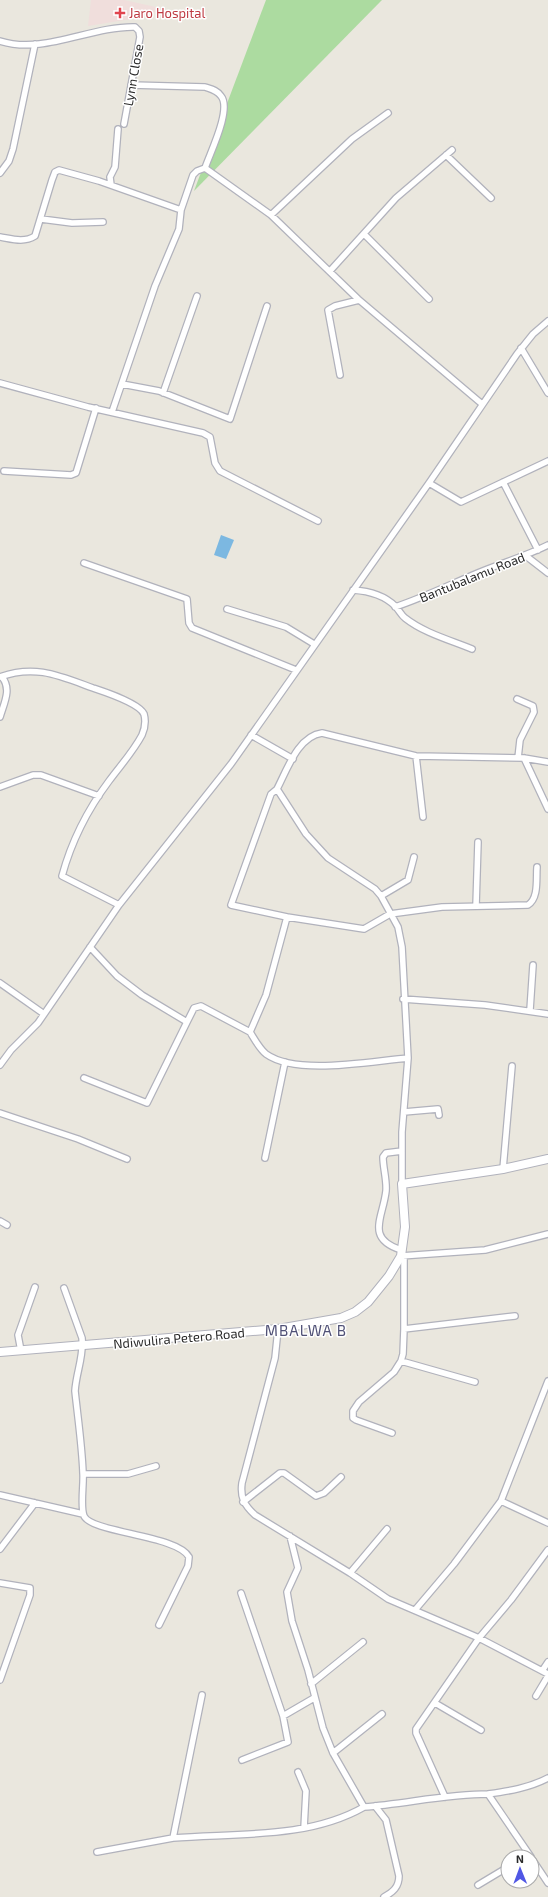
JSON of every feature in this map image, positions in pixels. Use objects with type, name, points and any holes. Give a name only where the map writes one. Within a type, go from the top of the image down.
[{"type":"street","name":"Lynn Close","points":[[35,44],[127,27],[134,27],[139,31],[140,37],[124,124]]},
{"type":"street","points":[[0,41],[17,44],[35,44],[14,149],[9,161],[0,173]]},
{"type":"street","points":[[112,412],[155,286],[163,265],[173,247],[179,229],[182,210],[193,175],[197,171],[205,168],[223,119],[224,106],[221,95],[216,91],[205,87],[131,85]]},
{"type":"street","points":[[271,215],[352,139],[388,113]]},
{"type":"street","points":[[111,185],[110,177],[115,167],[118,129]]},
{"type":"street","points":[[330,271],[396,198],[452,150]]},
{"type":"street","points":[[446,155],[491,198]]},
{"type":"street","points":[[205,168],[271,215],[359,300],[482,404]]},
{"type":"street","points":[[0,237],[29,240],[35,236],[52,180],[55,172],[59,170],[111,185],[182,210]]},
{"type":"street","points":[[41,219],[72,223],[103,222]]},
{"type":"street","points":[[364,234],[429,299]]},
{"type":"street","points":[[163,393],[197,296]]},
{"type":"street","points":[[340,375],[328,310],[335,306],[359,300]]},
{"type":"street","points":[[122,384],[163,393],[230,419],[267,306]]},
{"type":"street","points":[[0,1065],[11,1050],[38,1023],[119,905],[231,764],[314,644],[429,483],[521,348],[533,334],[548,321]]},
{"type":"street","points":[[521,348],[548,394]]},
{"type":"street","points":[[0,383],[204,434],[210,437],[215,463],[220,472],[318,521]]},
{"type":"street","points":[[4,471],[71,476],[76,473],[96,408]]},
{"type":"street","points":[[429,483],[461,502],[548,461]]},
{"type":"street","points":[[503,482],[538,550]]},
{"type":"street","name":"Bantubalamu Road","points":[[395,607],[433,594],[474,574],[526,556],[548,545]]},
{"type":"street","points":[[526,556],[548,573]]},
{"type":"street","points":[[84,563],[187,599],[189,623],[192,628],[296,670]]},
{"type":"street","points":[[353,590],[374,593],[385,598],[404,618],[432,633],[472,649]]},
{"type":"street","points":[[227,609],[286,627],[314,644]]},
{"type":"street","points":[[0,717],[8,690],[6,683],[1,677],[11,672],[53,674],[131,703],[143,712],[145,719],[142,734],[129,756],[99,796],[70,849],[62,876],[119,905]]},
{"type":"street","points":[[516,699],[533,706],[534,712],[520,740],[521,758],[548,809]]},
{"type":"street","points":[[537,868],[535,896],[533,902],[528,905],[442,907],[390,914],[364,929],[286,917],[231,905],[271,794],[277,789],[304,742],[314,734],[322,733],[416,756],[521,758],[548,762]]},
{"type":"street","points":[[251,734],[293,759]]},
{"type":"street","points":[[416,756],[423,817]]},
{"type":"street","points":[[0,787],[33,775],[41,774],[99,796]]},
{"type":"street","points":[[277,789],[306,834],[328,858],[375,889],[382,896],[400,935],[408,1058],[402,1151],[402,1184],[503,1170],[548,1159]]},
{"type":"street","points":[[476,906],[478,842]]},
{"type":"street","points":[[382,896],[408,880],[414,857]]},
{"type":"street","points":[[250,1032],[266,995],[286,917]]},
{"type":"street","points":[[90,947],[117,976],[142,995],[187,1022]]},
{"type":"street","points":[[530,1010],[533,965]]},
{"type":"street","points":[[0,983],[44,1014]]},
{"type":"street","points":[[404,999],[530,1010],[548,1014]]},
{"type":"street","points":[[84,1078],[147,1103],[194,1008],[201,1006],[250,1032],[258,1045],[266,1053],[285,1062],[346,1065],[408,1058]]},
{"type":"street","points":[[265,1158],[285,1062]]},
{"type":"street","points":[[503,1170],[512,1066]]},
{"type":"street","points":[[404,1112],[438,1109],[439,1115]]},
{"type":"street","points":[[0,1113],[78,1139],[127,1159]]},
{"type":"street","points":[[402,1151],[386,1153],[383,1157],[386,1189],[378,1224],[378,1232],[382,1238],[402,1254],[485,1250],[548,1234]]},
{"type":"street","name":"Ndiwulira Petero Road","points":[[0,1352],[278,1329],[341,1318],[355,1312],[368,1302],[389,1276],[402,1254],[405,1227],[402,1184]]},
{"type":"street","points":[[0,1221],[7,1225]]},
{"type":"street","points":[[392,1433],[356,1420],[353,1418],[352,1411],[359,1402],[394,1372],[401,1361],[403,1354],[404,1329],[402,1254]]},
{"type":"street","points":[[21,1351],[18,1335],[35,1287]]},
{"type":"street","points":[[64,1288],[80,1327],[83,1346],[75,1380],[75,1391],[83,1474],[84,1514],[92,1524],[146,1537],[187,1553],[190,1562],[159,1625]]},
{"type":"street","points":[[404,1329],[515,1316]]},
{"type":"street","points":[[278,1329],[274,1358],[242,1483],[241,1496],[243,1502],[255,1515],[350,1573],[388,1599],[479,1638],[542,1670],[548,1675],[536,1696]]},
{"type":"street","points":[[401,1361],[475,1382]]},
{"type":"street","points":[[415,1610],[454,1564],[501,1501],[548,1381]]},
{"type":"street","points":[[83,1474],[128,1474],[156,1466]]},
{"type":"street","points":[[243,1502],[280,1473],[284,1473],[316,1496],[324,1493],[341,1477]]},
{"type":"street","points":[[0,1495],[84,1514]]},
{"type":"street","points":[[501,1501],[548,1522]]},
{"type":"street","points":[[0,1549],[36,1503]]},
{"type":"street","points":[[350,1573],[387,1529]]},
{"type":"street","points":[[290,1536],[298,1568],[287,1592],[292,1622],[323,1728],[333,1753],[364,1808]]},
{"type":"street","points":[[445,1797],[416,1733],[416,1729],[479,1638],[511,1600],[548,1550]]},
{"type":"street","points":[[0,1583],[30,1588],[30,1595],[0,1680]]},
{"type":"street","points":[[241,1593],[282,1716],[288,1742],[242,1760]]},
{"type":"street","points":[[311,1684],[363,1642]]},
{"type":"street","points":[[542,1670],[548,1662]]},
{"type":"street","points":[[173,1838],[202,1695]]},
{"type":"street","points":[[282,1716],[314,1698]]},
{"type":"street","points":[[435,1703],[481,1730]]},
{"type":"street","points":[[333,1753],[382,1714]]},
{"type":"street","points":[[298,1772],[306,1791],[304,1828]]},
{"type":"street","points":[[97,1852],[173,1838],[304,1828],[337,1820],[364,1808],[407,1804],[445,1797],[509,1791],[535,1785],[548,1778]]},
{"type":"street","points":[[488,1794],[525,1849]]},
{"type":"street","points":[[375,1806],[386,1820],[399,1876],[399,1882],[396,1888],[384,1897]]},
{"type":"street","points":[[540,1871],[548,1883]]},
{"type":"street","points":[[478,1885],[500,1872]]},
{"type":"shaded area","name":"Jaro Hospital","points":[[91,0],[124,0],[165,9],[137,18],[88,26]]},
{"type":"green space","points":[[266,0],[382,0],[194,191]]},
{"type":"water","points":[[221,535],[234,540],[226,559],[214,555]]},
{"type":"place","name":"Jaro Hospital","points":[[120,13]]},
{"type":"district","name":"MBALWA B","points":[[306,1331]]}]
